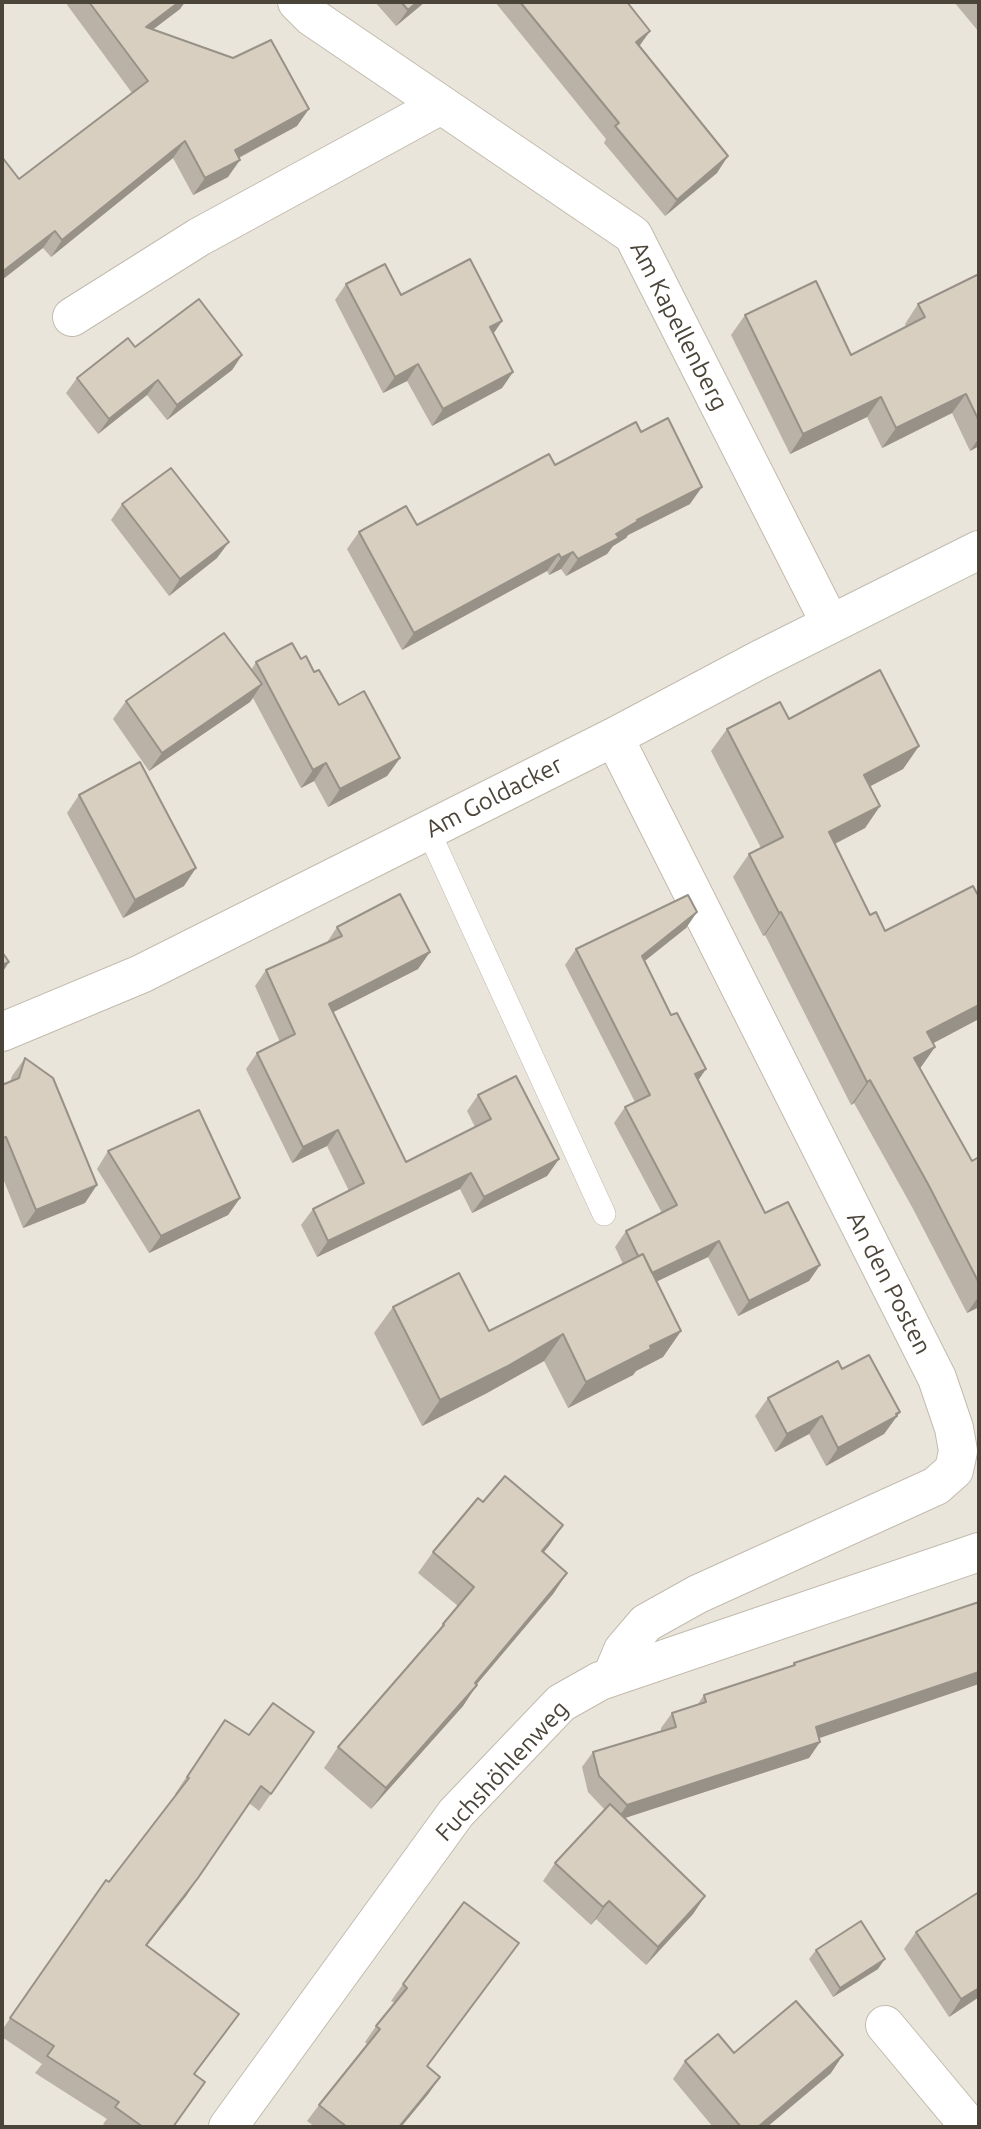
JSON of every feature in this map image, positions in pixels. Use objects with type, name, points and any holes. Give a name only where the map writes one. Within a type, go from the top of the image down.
[{"type":"street","name":"Am Kapellenberg","points":[[297,2],[312,17],[633,234],[830,623]]},
{"type":"street","points":[[72,317],[199,237],[441,105]]},
{"type":"street","name":"Am Goldacker","points":[[2,1032],[141,974],[614,737],[830,623],[979,550]]},
{"type":"street","name":"An den Posten","points":[[612,1676],[623,1650],[646,1623],[698,1594],[936,1486],[954,1470],[958,1451],[954,1428],[937,1378],[614,737]]},
{"type":"street","name":"Fuchshöhlenweg","points":[[228,2127],[456,1813],[561,1703],[612,1676],[979,1552]]},
{"type":"street","points":[[884,2025],[968,2107]]},
{"type":"lane","points":[[428,830],[604,1214]]},
{"type":"shaded area","points":[[2,2],[979,2],[979,2127],[2,2127]]},
{"type":"building","points":[[89,2],[179,2],[146,27],[233,58],[271,40],[309,109],[235,150],[240,160],[205,178],[185,141],[62,240],[55,231],[2,272],[2,157],[19,179],[148,81]]},
{"type":"building","points":[[401,2],[417,2],[408,10]]},
{"type":"building","points":[[520,2],[627,2],[650,31],[636,42],[728,156],[677,200],[615,126],[619,123]]},
{"type":"building","points":[[470,259],[502,321],[490,327],[513,372],[443,409],[418,364],[395,377],[346,284],[385,264],[401,295]]},
{"type":"building","points":[[979,274],[979,421],[966,394],[896,428],[881,397],[803,434],[745,315],[816,281],[851,355],[925,317],[918,304]]},
{"type":"building","points":[[199,299],[242,355],[177,405],[158,380],[109,419],[77,378],[128,338],[135,347]]},
{"type":"building","points":[[668,418],[702,487],[637,520],[616,534],[619,538],[578,559],[573,552],[561,558],[559,554],[414,633],[359,532],[406,506],[417,525],[549,454],[555,465],[636,422],[641,432]]},
{"type":"building","points":[[171,468],[229,542],[180,579],[122,504]]},
{"type":"building","points":[[224,633],[262,684],[162,753],[126,701]]},
{"type":"building","points":[[292,643],[301,659],[306,656],[314,672],[319,670],[339,705],[364,691],[400,758],[340,789],[326,763],[313,770],[256,662]]},
{"type":"building","points":[[880,670],[919,746],[864,775],[880,806],[829,832],[870,915],[876,912],[885,931],[973,886],[979,897],[979,1005],[927,1032],[935,1047],[914,1058],[972,1161],[979,1157],[979,1283],[928,1184],[870,1080],[867,1082],[749,854],[783,837],[727,729],[780,702],[789,719]]},
{"type":"building","points":[[140,762],[196,868],[135,900],[79,795]]},
{"type":"building","points":[[400,894],[430,952],[329,1004],[406,1162],[491,1119],[478,1095],[516,1076],[559,1159],[484,1197],[471,1173],[328,1241],[313,1209],[364,1183],[338,1130],[303,1147],[257,1053],[295,1034],[266,970],[342,936],[337,927]]},
{"type":"building","points":[[688,895],[697,912],[642,956],[671,1015],[677,1013],[706,1069],[695,1074],[765,1213],[788,1202],[820,1265],[749,1301],[719,1241],[652,1273],[643,1254],[638,1256],[626,1231],[677,1205],[625,1107],[650,1095],[576,949]]},
{"type":"building","points":[[2,952],[9,962],[2,965]]},
{"type":"building","points":[[25,1058],[53,1078],[97,1185],[36,1210],[6,1137],[2,1138],[2,1085],[19,1078]]},
{"type":"building","points":[[199,1110],[240,1198],[161,1236],[108,1151]]},
{"type":"building","points":[[643,1254],[681,1331],[586,1382],[563,1334],[506,1367],[440,1400],[393,1307],[459,1273],[489,1331]]},
{"type":"building","points":[[869,1355],[900,1412],[897,1416],[838,1448],[822,1416],[787,1434],[768,1398],[838,1361],[842,1369]]},
{"type":"building","points":[[505,1476],[563,1525],[542,1551],[567,1573],[475,1683],[477,1685],[386,1788],[338,1747],[474,1587],[433,1552],[478,1498],[483,1502]]},
{"type":"building","points":[[979,1602],[979,1672],[816,1727],[820,1742],[627,1805],[599,1776],[593,1752],[676,1727],[672,1713],[706,1702],[704,1695]]},
{"type":"building","points":[[273,1703],[314,1732],[271,1794],[261,1786],[198,1878],[146,1945],[239,2014],[194,2074],[205,2082],[173,2127],[143,2127],[115,2107],[119,2102],[47,2056],[54,2046],[10,2018],[106,1880],[109,1882],[189,1778],[187,1777],[225,1720],[249,1735]]},
{"type":"building","points":[[610,1804],[705,1896],[658,1947],[609,1901],[603,1907],[555,1863]]},
{"type":"building","points":[[979,1892],[979,1988],[961,1999],[916,1932]]},
{"type":"building","points":[[464,1902],[519,1943],[427,2066],[440,2077],[399,2127],[347,2127],[319,2105],[380,2029],[376,2026],[407,1988],[403,1984]]},
{"type":"building","points":[[861,1921],[885,1959],[840,1988],[816,1950]]},
{"type":"building","points":[[796,2001],[843,2055],[758,2127],[741,2127],[685,2061],[718,2034],[734,2053]]}]
